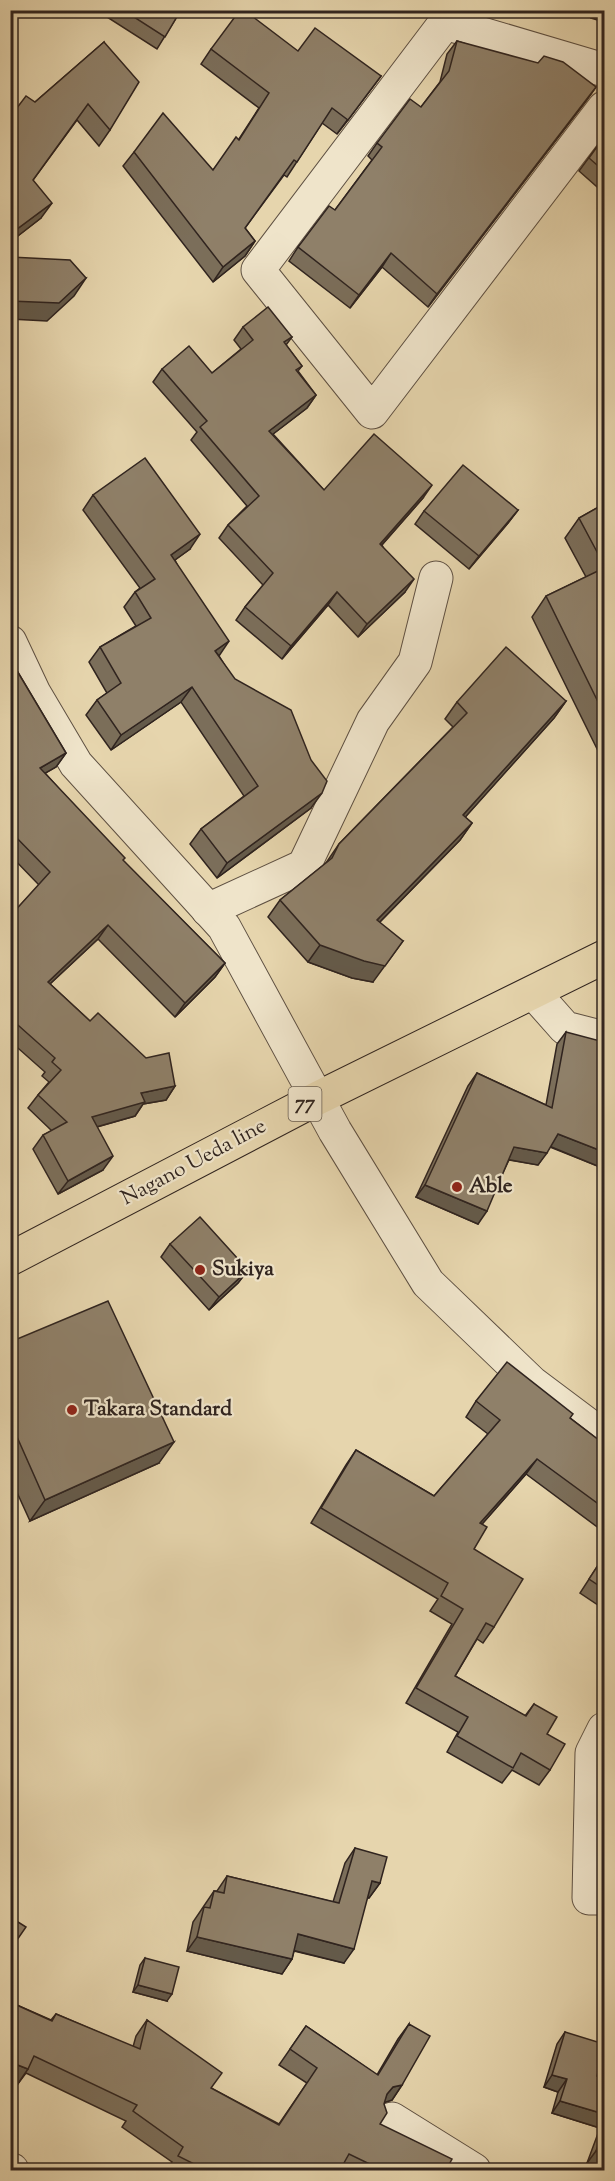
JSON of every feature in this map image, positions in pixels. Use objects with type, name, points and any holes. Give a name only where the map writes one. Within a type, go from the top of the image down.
[{"type":"main road","name":"Nagano Ueda line","points":[[10,1259],[318,1098],[604,957]]},
{"type":"street","points":[[604,70],[447,17],[258,270],[372,412],[604,108]]},
{"type":"street","points":[[208,910],[304,866],[373,721],[415,662],[436,578]]},
{"type":"street","points":[[10,642],[34,693],[76,764],[224,927],[335,1131],[428,1283],[532,1383],[604,1437]]},
{"type":"street","points":[[534,993],[566,1028],[604,1038]]},
{"type":"street","points":[[604,1729],[592,1753],[588,1838],[589,1898],[604,1898]]},
{"type":"street","points":[[392,2119],[474,2170]]},
{"type":"building","points":[[123,10],[181,10],[165,37]]},
{"type":"building","points":[[240,10],[244,10],[298,51],[315,28],[381,76],[348,120],[332,108],[297,162],[294,160],[245,228],[255,241],[223,267],[134,152],[163,113],[213,170],[236,137],[239,140],[269,93],[211,49]]},
{"type":"building","points":[[457,41],[538,63],[544,56],[563,62],[596,87],[437,294],[391,253],[359,295],[298,247],[329,206],[335,210],[382,147],[377,143],[410,99],[421,107],[449,71]]},
{"type":"building","points":[[104,42],[139,82],[110,130],[88,104],[33,180],[52,203],[13,232],[10,230],[10,117],[26,96],[35,102]]},
{"type":"building","points":[[604,137],[604,171],[589,158]]},
{"type":"building","points":[[10,257],[70,260],[86,278],[59,303],[10,301]]},
{"type":"building","points":[[268,307],[292,337],[284,342],[302,366],[296,370],[316,395],[269,431],[324,490],[374,434],[432,485],[380,544],[414,579],[367,624],[337,592],[291,646],[245,607],[273,573],[228,525],[259,496],[200,427],[207,421],[162,369],[189,346],[212,373],[253,340],[243,327]]},
{"type":"building","points":[[145,458],[200,534],[171,555],[229,641],[215,651],[235,679],[291,710],[311,760],[327,781],[322,793],[227,863],[201,829],[258,786],[192,687],[121,735],[97,700],[121,683],[100,647],[151,618],[135,592],[155,579],[93,495]]},
{"type":"building","points":[[463,465],[518,510],[479,556],[424,511]]},
{"type":"building","points":[[604,504],[604,565],[579,518]]},
{"type":"building","points":[[604,568],[604,714],[546,596]]},
{"type":"building","points":[[506,647],[566,701],[463,815],[472,823],[377,920],[403,941],[385,966],[320,945],[280,900],[332,858],[339,844],[467,713],[457,702]]},
{"type":"building","points":[[10,659],[66,753],[40,768],[125,858],[123,860],[225,963],[185,1003],[108,925],[48,982],[90,1021],[98,1013],[146,1058],[169,1053],[175,1086],[141,1093],[145,1102],[92,1117],[113,1156],[68,1181],[43,1135],[67,1122],[38,1095],[61,1070],[52,1062],[55,1058],[10,1018],[10,914],[50,872],[10,831]]},
{"type":"building","points":[[566,1032],[604,1042],[604,1152],[558,1134],[547,1153],[514,1147],[487,1211],[425,1185],[477,1073],[552,1108]]},
{"type":"building","points":[[200,1217],[248,1270],[219,1297],[170,1244]]},
{"type":"building","name":"Takara Standard","points":[[108,1301],[174,1442],[45,1500],[10,1421],[10,1342]]},
{"type":"building","points":[[507,1362],[573,1414],[570,1418],[604,1444],[604,1508],[537,1459],[480,1523],[487,1527],[474,1549],[523,1579],[494,1627],[486,1623],[455,1676],[526,1716],[534,1704],[557,1717],[547,1734],[565,1744],[550,1770],[521,1753],[513,1768],[457,1736],[468,1717],[416,1688],[463,1609],[441,1596],[448,1583],[321,1508],[356,1450],[434,1496],[500,1420],[476,1401]]},
{"type":"building","points":[[604,1556],[604,1589],[589,1579]]},
{"type":"building","points":[[355,1848],[387,1857],[380,1883],[372,1881],[354,1949],[298,1934],[292,1959],[197,1937],[204,1907],[210,1908],[214,1891],[224,1893],[227,1876],[339,1903]]},
{"type":"building","points":[[10,1917],[26,1927],[10,1950]]},
{"type":"building","points":[[145,1958],[179,1967],[172,1994],[138,1985]]},
{"type":"building","points":[[10,2002],[52,2021],[56,2014],[140,2049],[147,2020],[222,2073],[211,2088],[279,2125],[317,2068],[290,2049],[306,2026],[378,2075],[409,2024],[430,2036],[402,2085],[393,2087],[387,2094],[384,2104],[387,2113],[380,2124],[452,2159],[446,2170],[382,2170],[349,2154],[340,2170],[206,2170],[178,2156],[183,2147],[133,2111],[137,2105],[34,2056],[28,2069],[10,2062]]},
{"type":"building","points":[[565,2032],[604,2044],[597,2076],[604,2078],[604,2114],[560,2101],[567,2079],[552,2075]]},
{"type":"building","points":[[604,2126],[604,2154],[596,2151]]},
{"type":"place","name":"Able","points":[[457,1187]]},
{"type":"place","name":"Sukiya","points":[[200,1270]]},
{"type":"place","name":"Takara Standard","points":[[72,1410]]}]
